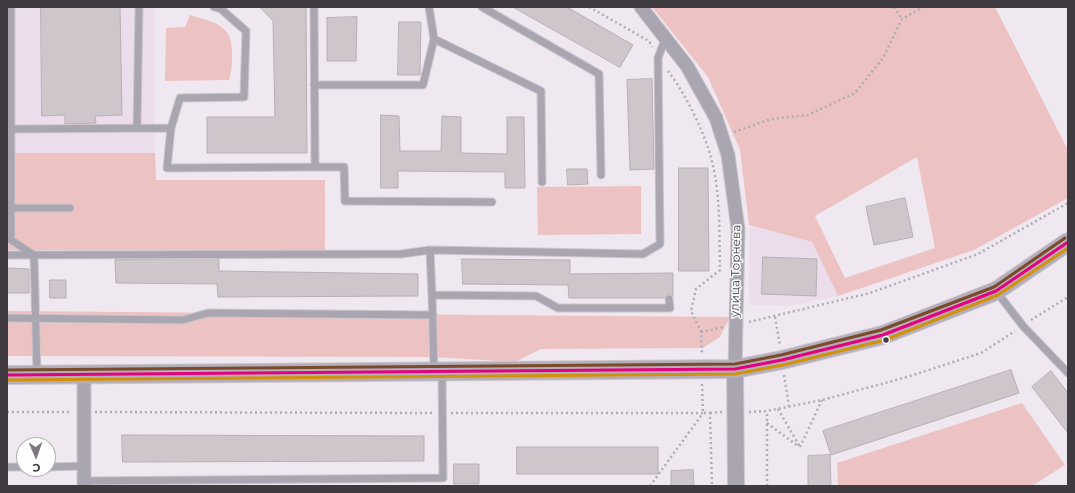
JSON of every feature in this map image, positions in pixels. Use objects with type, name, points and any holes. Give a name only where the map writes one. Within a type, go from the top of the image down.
[{"type":"main road","points":[[7,375],[735,369],[782,360],[883,335],[996,291],[1068,242]]},
{"type":"street","name":"улица Торнева","points":[[641,7],[687,66],[716,118],[728,155],[738,229],[735,369]]},
{"type":"street","points":[[735,369],[736,486]]},
{"type":"street","points":[[84,374],[84,484]]},
{"type":"lane","points":[[11,7],[9,49],[12,128],[11,240],[34,255]]},
{"type":"lane","points":[[137,128],[139,7]]},
{"type":"lane","points":[[214,7],[221,9],[246,31],[244,97],[180,98],[171,128],[167,168],[344,167],[345,201],[492,202]]},
{"type":"lane","points":[[314,7],[315,167]]},
{"type":"lane","points":[[314,85],[423,85],[434,39],[429,7]]},
{"type":"lane","points":[[482,7],[599,74],[602,175]]},
{"type":"lane","points":[[434,39],[541,91],[542,182]]},
{"type":"lane","points":[[7,255],[401,254],[430,250],[644,254],[660,244],[658,58],[665,39]]},
{"type":"lane","points":[[12,128],[171,128]]},
{"type":"lane","points":[[12,208],[70,208]]},
{"type":"lane","points":[[430,250],[433,315],[442,413],[443,478],[446,486]]},
{"type":"lane","points":[[34,255],[37,375]]},
{"type":"lane","points":[[996,291],[1023,326],[1068,373]]},
{"type":"lane","points":[[432,295],[536,296],[558,308],[670,308],[669,299]]},
{"type":"lane","points":[[7,318],[183,320],[208,313],[433,315]]},
{"type":"lane","points":[[56,467],[84,466]]},
{"type":"lane","points":[[84,484],[443,478]]},
{"type":"path","points":[[589,7],[649,42],[658,58],[678,83],[695,117],[711,158],[719,208],[720,270],[696,290],[691,311],[702,332],[703,413],[650,486]]},
{"type":"path","points":[[894,7],[902,19]]},
{"type":"path","points":[[722,136],[771,119],[808,115],[855,93],[884,58],[902,19],[923,7]]},
{"type":"path","points":[[702,332],[870,293],[978,254],[1068,203]]},
{"type":"path","points":[[767,486],[768,411],[822,400],[981,353],[1068,297]]},
{"type":"path","points":[[800,447],[822,400]]},
{"type":"path","points":[[778,409],[800,447]]},
{"type":"path","points":[[7,412],[710,413],[712,486]]},
{"type":"path","points":[[767,423],[800,447]]},
{"type":"shaded area","points":[[7,7],[155,7],[155,153],[7,153]]},
{"type":"shaded area","points":[[652,7],[995,7],[1068,150],[1068,198],[974,250],[838,296],[812,242],[749,225],[740,150],[708,77]],"holes":[[[917,157],[935,248],[845,278],[815,216]]]},
{"type":"shaded area","points":[[190,15],[215,23],[226,31],[232,45],[231,71],[229,80],[165,81],[166,28],[185,27]]},
{"type":"shaded area","points":[[7,153],[155,153],[156,180],[325,180],[325,250],[7,250]]},
{"type":"shaded area","points":[[641,186],[641,234],[538,235],[537,187]]},
{"type":"shaded area","points":[[749,226],[812,242],[838,296],[789,306],[749,305]]},
{"type":"shaded area","points":[[7,311],[730,317],[720,337],[703,348],[541,349],[515,362],[433,357],[7,356]]},
{"type":"shaded area","points":[[1022,403],[1065,465],[1032,486],[838,486],[837,463]]},
{"type":"building","points":[[41,7],[120,7],[122,115],[95,116],[96,123],[65,124],[65,115],[42,116]]},
{"type":"building","points":[[260,7],[306,7],[307,153],[207,153],[207,117],[275,117],[273,21]]},
{"type":"building","points":[[513,7],[567,7],[633,45],[620,67]]},
{"type":"building","points":[[357,17],[356,61],[327,61],[327,18]]},
{"type":"building","points":[[399,22],[421,22],[420,75],[398,75]]},
{"type":"building","points":[[652,79],[654,169],[630,170],[627,80]]},
{"type":"building","points":[[381,115],[399,116],[400,151],[441,151],[442,116],[461,117],[461,153],[507,154],[507,117],[524,117],[525,188],[505,188],[505,172],[398,171],[398,188],[381,188]]},
{"type":"building","points":[[679,168],[708,168],[709,271],[679,271]]},
{"type":"building","points":[[567,169],[587,169],[588,184],[568,185]]},
{"type":"building","points":[[905,198],[913,237],[874,245],[866,207]]},
{"type":"building","points":[[763,257],[817,259],[816,296],[762,294]]},
{"type":"building","points":[[219,259],[219,271],[418,274],[418,296],[218,297],[217,284],[116,283],[115,260]]},
{"type":"building","points":[[462,259],[570,260],[570,274],[673,273],[673,297],[669,294],[664,298],[569,298],[568,285],[463,284]]},
{"type":"building","points":[[7,268],[29,269],[29,293],[7,293]]},
{"type":"building","points":[[50,280],[66,280],[66,298],[50,298]]},
{"type":"building","points":[[1011,370],[1019,393],[831,455],[823,431]]},
{"type":"building","points":[[1051,371],[1068,393],[1068,433],[1032,387]]},
{"type":"building","points":[[122,435],[424,436],[424,461],[123,462]]},
{"type":"building","points":[[517,447],[658,447],[658,474],[517,474]]},
{"type":"building","points":[[830,455],[831,486],[808,486],[808,456]]},
{"type":"building","points":[[454,464],[479,464],[479,484],[454,484]]},
{"type":"building","points":[[693,470],[694,486],[671,486],[671,471]]},
{"type":"transit line","points":[[7,370],[735,364],[781,355],[881,330],[994,287],[1065,238]]},
{"type":"transit line","points":[[7,375],[735,369],[782,360],[883,335],[996,291],[1068,242]]},
{"type":"transit line","points":[[7,380],[735,374],[783,365],[885,340],[998,295],[1068,248]]}]
